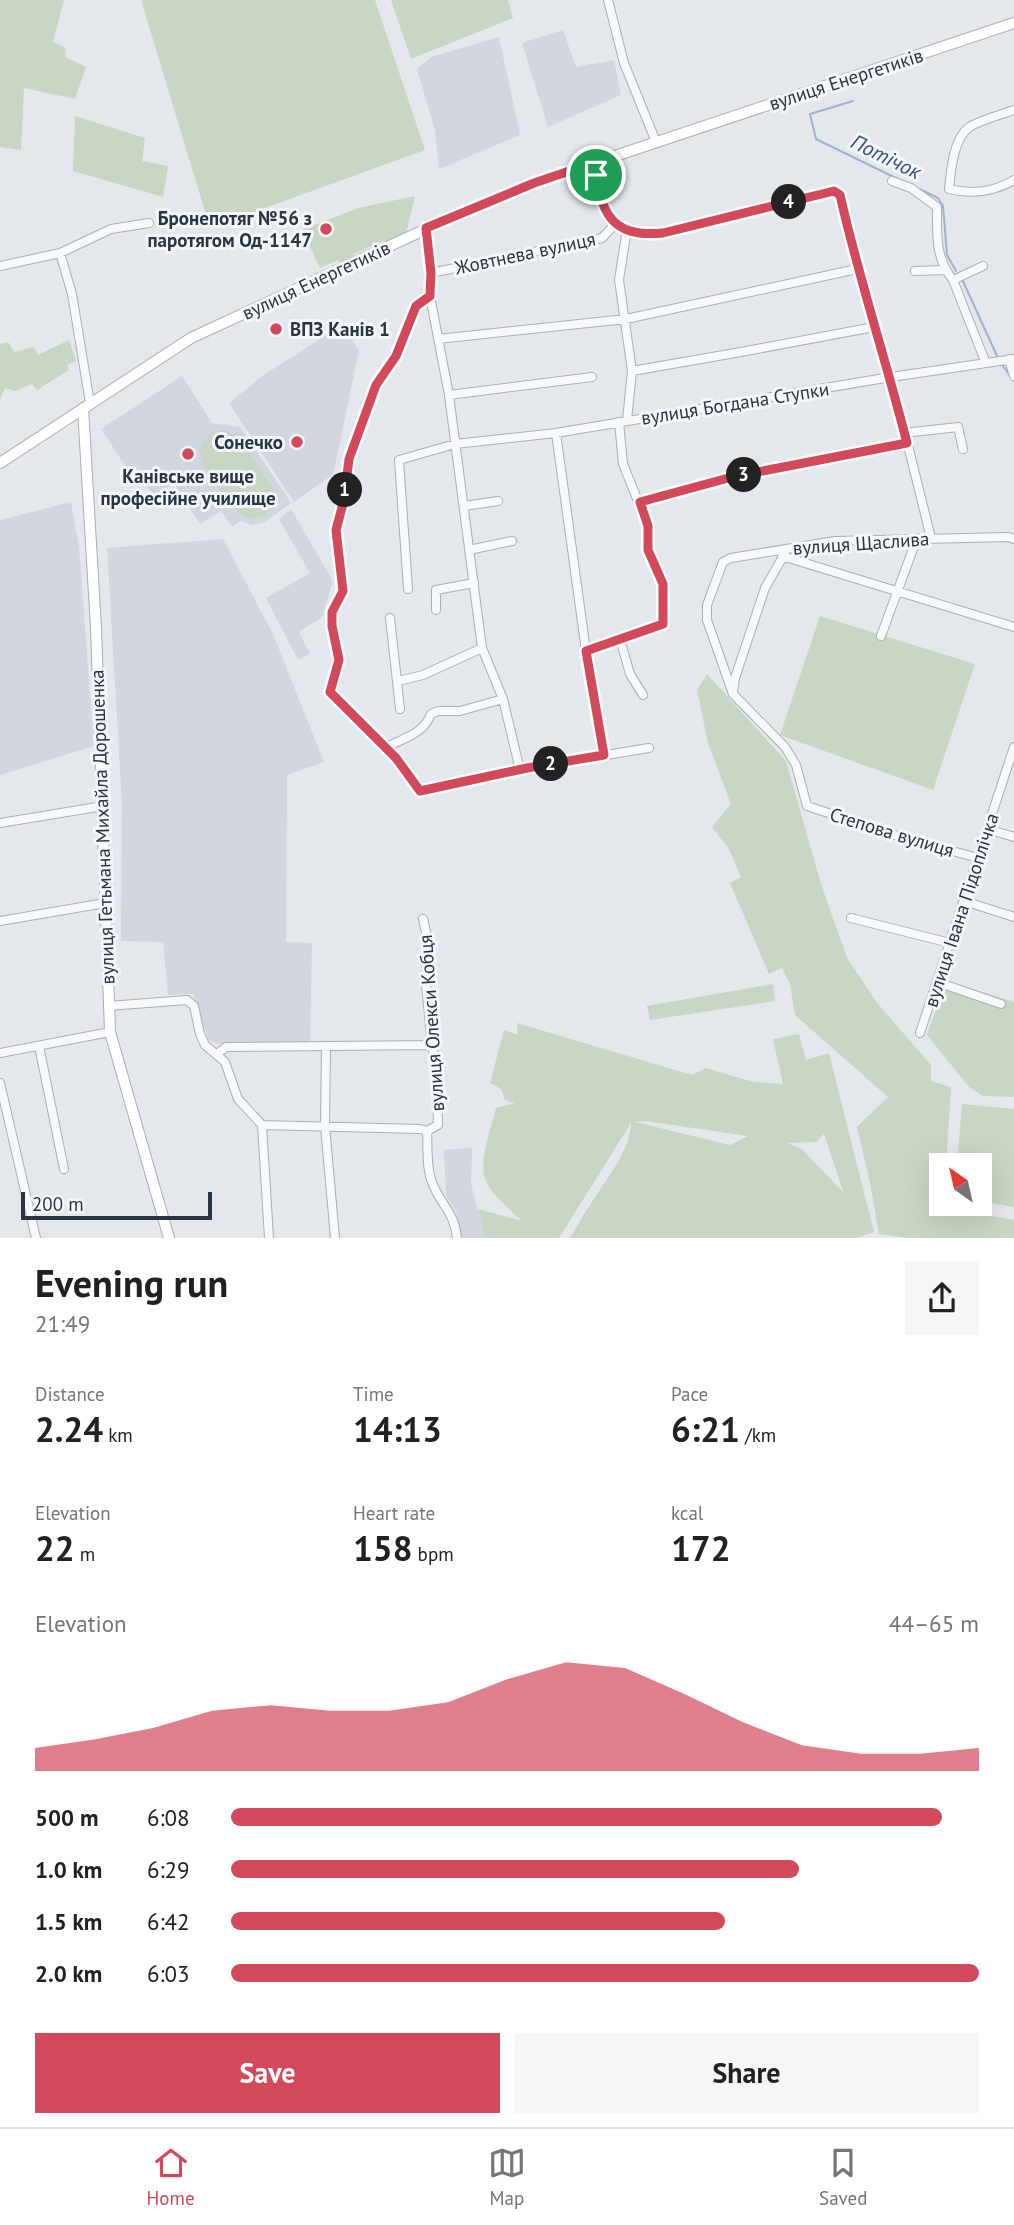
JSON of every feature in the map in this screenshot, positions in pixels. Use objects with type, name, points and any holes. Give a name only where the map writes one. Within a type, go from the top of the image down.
[{"type":"main road","name":"вулиця Енергетиків","points":[[0,463],[191,338],[426,228],[534,183],[1014,23]]},
{"type":"main road","name":"вулиця Гетьмана Михайла Дорошенка","points":[[86,405],[110,1032],[169,1238]]},
{"type":"street","points":[[608,0],[624,63],[656,142]]},
{"type":"street","points":[[1014,110],[971,126],[965,131],[951,162],[949,189],[986,192],[1014,180]]},
{"type":"street","points":[[593,163],[603,209],[615,224],[644,235],[663,233],[834,191],[840,195],[857,269],[891,377],[931,538]]},
{"type":"street","points":[[892,181],[911,188],[937,207],[940,257],[953,280],[985,362]]},
{"type":"street","points":[[0,267],[60,253],[111,229],[149,223]]},
{"type":"street","name":"Жовтнева вулиця","points":[[431,273],[602,239],[615,224]]},
{"type":"street","points":[[426,228],[431,273],[430,296],[449,395],[482,648],[503,699],[520,770]]},
{"type":"street","points":[[586,651],[663,624],[663,584],[648,550],[648,526],[640,502],[623,464],[623,421],[632,371],[619,280],[627,229]]},
{"type":"street","points":[[60,253],[72,294],[86,405]]},
{"type":"street","points":[[953,280],[983,265]]},
{"type":"street","points":[[438,339],[626,319],[857,269]]},
{"type":"street","points":[[915,271],[945,270]]},
{"type":"street","points":[[430,296],[416,306],[396,356],[376,385],[349,459],[344,500],[336,530],[343,591],[332,612],[339,660],[330,692],[396,758],[420,791],[520,770],[649,748]]},
{"type":"street","points":[[632,371],[874,327]]},
{"type":"street","points":[[1011,359],[1014,376]]},
{"type":"street","name":"вулиця Богдана Ступки","points":[[408,589],[399,460],[455,444],[555,433],[1011,359]]},
{"type":"street","points":[[449,395],[592,377]]},
{"type":"street","points":[[904,433],[958,427],[963,449]]},
{"type":"street","points":[[555,433],[586,651],[604,755]]},
{"type":"street","points":[[640,502],[732,477],[907,443]]},
{"type":"street","points":[[464,506],[498,502]]},
{"type":"street","points":[[881,636],[917,538]]},
{"type":"street","name":"вулиця Щаслива","points":[[733,694],[707,620],[707,605],[723,562],[792,546],[835,541],[1014,539]]},
{"type":"street","points":[[470,550],[512,541]]},
{"type":"street","points":[[733,694],[735,678],[765,588],[782,556],[792,546]]},
{"type":"street","points":[[782,556],[1012,627]]},
{"type":"street","points":[[436,610],[436,590],[474,583]]},
{"type":"street","points":[[390,618],[400,709]]},
{"type":"street","points":[[620,639],[630,674],[643,695]]},
{"type":"street","points":[[398,681],[423,676],[482,648]]},
{"type":"street","name":"Степова вулиця","points":[[733,694],[785,747],[796,765],[807,806],[898,836],[978,858]]},
{"type":"street","points":[[384,748],[422,730],[431,714],[438,711],[460,711],[503,699]]},
{"type":"street","name":"вулиця Івана Підоплічка","points":[[920,1033],[1011,765],[1014,747]]},
{"type":"street","points":[[0,823],[103,806]]},
{"type":"street","points":[[988,829],[1014,837]]},
{"type":"street","points":[[964,901],[1014,917]]},
{"type":"street","points":[[0,921],[105,904]]},
{"type":"street","points":[[851,918],[950,943]]},
{"type":"street","name":"вулиця Олекси Кобця","points":[[423,919],[427,936],[426,985],[436,1064],[438,1125],[426,1131],[430,1180],[452,1215],[457,1238]]},
{"type":"street","points":[[937,982],[1001,1004]]},
{"type":"street","points":[[108,1006],[187,1000],[194,1006],[205,1045],[225,1062],[238,1099],[262,1125],[270,1238]]},
{"type":"street","points":[[0,1054],[110,1032]]},
{"type":"street","points":[[218,1054],[226,1047],[432,1045]]},
{"type":"street","points":[[39,1046],[64,1169]]},
{"type":"street","points":[[326,1047],[325,1126],[335,1238]]},
{"type":"street","points":[[0,1083],[36,1238]]},
{"type":"street","points":[[262,1125],[426,1131]]},
{"type":"shaded area","points":[[563,30],[576,67],[614,60],[621,95],[548,127],[522,43]]},
{"type":"shaded area","points":[[499,37],[520,135],[439,169],[435,130],[417,69],[431,57]]},
{"type":"shaded area","name":"Сонечко","points":[[335,329],[345,329],[359,350],[334,471],[331,476],[294,502],[229,403],[264,375]]},
{"type":"shaded area","name":"Канівське вище професійне училище","points":[[182,376],[212,423],[240,427],[291,503],[265,522],[252,525],[241,521],[232,527],[221,511],[200,524],[174,484],[154,497],[147,487],[134,479],[101,429]]},
{"type":"shaded area","points":[[71,502],[79,547],[94,746],[0,775],[0,520]]},
{"type":"shaded area","points":[[291,509],[333,581],[322,617],[299,632],[310,654],[298,660],[266,598],[310,573],[279,519]]},
{"type":"shaded area","points":[[223,539],[273,634],[324,762],[287,775],[286,942],[312,943],[310,1042],[217,1044],[208,1039],[193,994],[168,995],[163,942],[121,941],[122,804],[107,548]]},
{"type":"shaded area","points":[[472,1148],[471,1184],[485,1238],[462,1238],[456,1211],[446,1196],[444,1150]]},
{"type":"green space","points":[[0,0],[64,0],[53,42],[66,48],[65,57],[86,67],[75,99],[24,88],[21,150],[0,147]]},
{"type":"green space","points":[[141,0],[375,0],[425,150],[210,228]]},
{"type":"green space","points":[[391,0],[508,0],[513,18],[411,59]]},
{"type":"green space","points":[[75,116],[145,138],[142,161],[168,166],[163,197],[73,171]]},
{"type":"green space","points":[[415,196],[406,234],[387,242],[382,241],[354,254],[352,259],[341,263],[338,260],[320,268],[302,230],[358,208]]},
{"type":"green space","points":[[69,340],[76,361],[67,365],[69,370],[37,390],[32,384],[15,391],[5,388],[0,400],[0,344],[8,342],[14,352],[34,347],[38,355]]},
{"type":"green space","points":[[223,430],[238,436],[274,490],[270,510],[260,517],[247,517],[236,511],[201,460],[202,443],[213,432]]},
{"type":"green space","points":[[820,616],[975,664],[933,790],[780,735]]},
{"type":"green space","points":[[707,674],[786,761],[821,884],[847,958],[878,1004],[931,1065],[931,1081],[951,1087],[947,1153],[929,1153],[929,1216],[992,1216],[1014,1220],[1014,1238],[910,1238],[879,1234],[857,1127],[888,1097],[795,1015],[790,984],[782,968],[769,974],[730,883],[741,877],[729,849],[712,827],[731,804],[708,743],[697,690]]},
{"type":"green space","points":[[946,981],[1014,1002],[1014,1097],[983,1096],[969,1087],[927,1035]]},
{"type":"green space","points":[[773,984],[775,1001],[650,1020],[647,1006]]},
{"type":"green space","points":[[517,1023],[692,1075],[706,1068],[753,1082],[783,1084],[773,1039],[799,1034],[806,1060],[829,1053],[874,1232],[856,1238],[570,1238],[622,1155],[631,1123],[559,1238],[485,1238],[478,1209],[522,1221],[492,1191],[485,1179],[483,1162],[496,1108],[515,1103],[505,1100],[501,1089],[490,1083],[504,1030],[518,1035]],"holes":[[[645,1121],[748,1136],[730,1145],[635,1122]],[[824,1134],[843,1191],[843,1192],[802,1149],[787,1143],[816,1142]]]},
{"type":"green space","points":[[962,1104],[1014,1109],[1014,1207],[992,1203],[992,1153],[958,1153]]},
{"type":"waterway","name":"Потічок","points":[[853,101],[810,114],[816,139],[902,181]]},
{"type":"waterway","name":"Потічок","points":[[917,188],[938,198],[943,206],[947,255],[956,271]]},
{"type":"waterway","name":"Потічок","points":[[962,279],[997,356]]},
{"type":"waterway","name":"Потічок","points":[[1002,365],[1014,381]]},
{"type":"place","name":"Бронепотяг №56 з паротягом Од-1147","points":[[326,229]]},
{"type":"place","name":"ВПЗ Канів 1","points":[[276,329]]},
{"type":"place","name":"Сонечко","points":[[297,442]]},
{"type":"place","name":"Канівське вище професійне училище","points":[[188,454]]},
{"type":"route","points":[[593,163],[596,175],[603,209],[615,224],[644,235],[663,233],[834,191],[840,195],[857,269],[891,377],[907,443],[732,477],[640,502],[648,526],[648,550],[663,584],[663,624],[586,651],[604,755],[420,791],[396,758],[330,692],[339,660],[332,612],[343,591],[336,530],[344,500],[349,459],[376,385],[396,356],[416,306],[430,296],[431,273],[426,228],[534,183],[593,163]]}]
